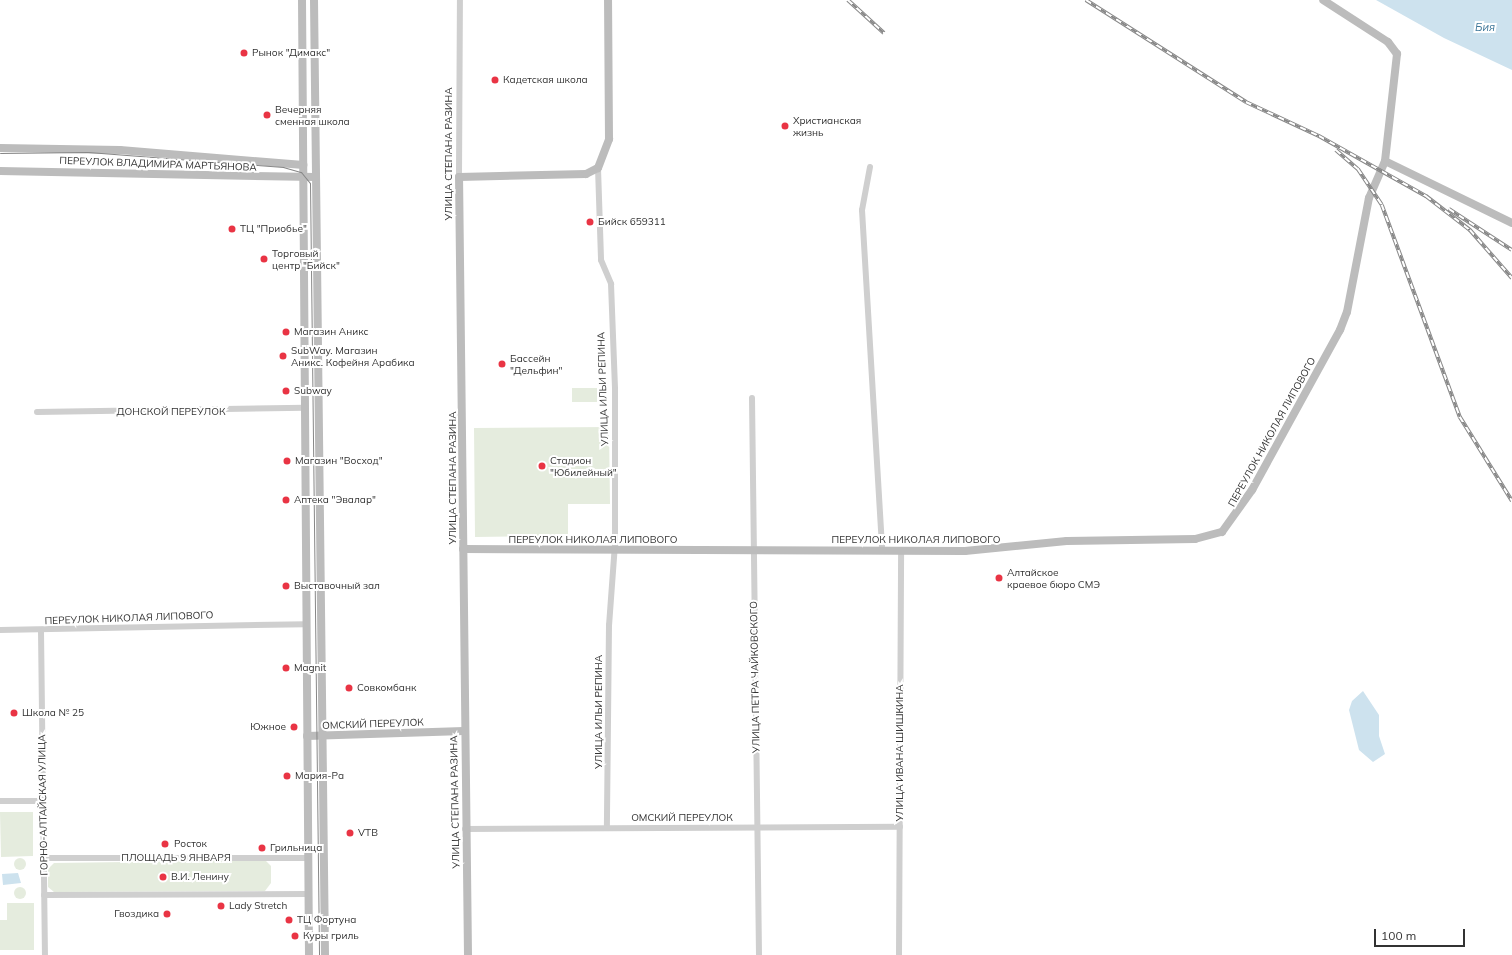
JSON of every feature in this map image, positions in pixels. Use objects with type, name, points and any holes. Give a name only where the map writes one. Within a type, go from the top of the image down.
[{"type":"street","points":[[302,0],[309,955]]},
{"type":"street","points":[[314,0],[325,955]]},
{"type":"street","name":"УЛИЦА СТЕПАНА РАЗИНА","points":[[460,0],[459,177],[465,829],[468,955]]},
{"type":"street","name":"УЛИЦА ИЛЬИ РЕПИНА","points":[[607,828],[609,625],[614,551],[615,389],[611,284],[601,260],[598,168],[609,139],[608,0]]},
{"type":"street","name":"ПЕРЕУЛОК НИКОЛАЯ ЛИПОВОГО","points":[[463,549],[614,551],[1003,549],[1067,541],[1195,539],[1222,532],[1252,490],[1340,330],[1347,312],[1368,198],[1385,161],[1397,54],[1388,42],[1324,0]]},
{"type":"street","points":[[302,78],[314,78]]},
{"type":"street","points":[[0,148],[105,149],[303,165]]},
{"type":"street","points":[[1385,161],[1512,223]]},
{"type":"street","points":[[459,177],[586,174],[598,168]]},
{"type":"street","points":[[870,168],[862,210],[882,550]]},
{"type":"street","name":"ПЕРЕУЛОК ВЛАДИМИРА МАРТЬЯНОВА","points":[[0,171],[315,177]]},
{"type":"street","name":"УЛИЦА ПЕТРА ЧАЙКОВСКОГО","points":[[752,398],[759,955]]},
{"type":"street","name":"ДОНСКОЙ ПЕРЕУЛОК","points":[[37,412],[305,408]]},
{"type":"street","name":"УЛИЦА ИВАНА ШИШКИНА","points":[[899,955],[901,550]]},
{"type":"street","points":[[306,624],[320,623]]},
{"type":"street","name":"ПЕРЕУЛОК НИКОЛАЯ ЛИПОВОГО","points":[[0,630],[41,631],[145,625],[306,624]]},
{"type":"street","name":"ГОРНО-АЛТАЙСКАЯ УЛИЦА","points":[[41,631],[45,955]]},
{"type":"street","name":"ОМСКИЙ ПЕРЕУЛОК","points":[[307,736],[464,731]]},
{"type":"street","points":[[0,801],[43,801]]},
{"type":"street","name":"ОМСКИЙ ПЕРЕУЛОК","points":[[465,829],[900,827]]},
{"type":"street","name":"ПЛОЩАДЬ 9 ЯНВАРЯ","points":[[43,858],[308,858]]},
{"type":"street","points":[[44,895],[308,894]]},
{"type":"shaded area","points":[[572,388],[597,388],[597,402],[572,402]]},
{"type":"shaded area","name":"Стадион \"Юбилейный\"","points":[[609,427],[610,504],[568,504],[568,536],[475,537],[474,428]]},
{"type":"shaded area","points":[[0,812],[33,812],[33,856],[1,857]]},
{"type":"shaded area","points":[[20,858],[24,860],[26,864],[24,868],[20,870],[16,868],[14,864],[16,860]]},
{"type":"shaded area","points":[[265,860],[271,866],[271,883],[265,891],[54,892],[48,887],[48,869],[54,863]]},
{"type":"shaded area","points":[[20,887],[24,889],[26,893],[24,897],[20,899],[16,897],[14,893],[16,889]]},
{"type":"shaded area","points":[[7,903],[34,903],[34,950],[0,950],[0,920],[7,920]]},
{"type":"water","name":"Бия","points":[[1376,0],[1512,0],[1512,70],[1444,38]]},
{"type":"water","points":[[1363,691],[1379,715],[1379,736],[1385,754],[1373,762],[1359,750],[1349,710],[1352,701]]},
{"type":"water","points":[[18,873],[21,883],[3,885],[2,874]]},
{"type":"tram line","points":[[0,153],[88,152],[283,167],[301,172],[310,183],[319,955]]},
{"type":"railway","points":[[848,0],[884,33]]},
{"type":"railway","points":[[1086,0],[1246,102],[1319,136],[1426,196],[1470,230],[1512,278]]},
{"type":"railway","points":[[1336,150],[1358,169],[1382,205],[1460,417],[1512,501]]},
{"type":"railway","points":[[1449,209],[1512,250]]},
{"type":"place","name":"Рынок \"Димакс\"","points":[[244,53]]},
{"type":"place","name":"Кадетская школа","points":[[495,80]]},
{"type":"place","name":"Вечерняя сменная школа","points":[[267,115]]},
{"type":"place","name":"Христианская жизнь","points":[[785,126]]},
{"type":"place","name":"Бийск 659311","points":[[590,222]]},
{"type":"place","name":"ТЦ \"Приобье\"","points":[[232,229]]},
{"type":"place","name":"Торговый центр \"Бийск\"","points":[[264,259]]},
{"type":"place","name":"Магазин Аникс","points":[[286,332]]},
{"type":"place","name":"SubWay. Магазин Аникс. Кофейня Арабика","points":[[283,356]]},
{"type":"place","name":"Бассейн \"Дельфин\"","points":[[502,364]]},
{"type":"place","name":"Subway","points":[[286,391]]},
{"type":"place","name":"Магазин \"Восход\"","points":[[287,461]]},
{"type":"place","name":"Стадион \"Юбилейный\"","points":[[542,466]]},
{"type":"place","name":"Аптека \"Эвалар\"","points":[[286,500]]},
{"type":"place","name":"Алтайское краевое бюро СМЭ","points":[[999,578]]},
{"type":"place","name":"Выставочный зал","points":[[286,586]]},
{"type":"place","name":"Magnit","points":[[286,668]]},
{"type":"place","name":"Совкомбанк","points":[[349,688]]},
{"type":"place","name":"Школа № 25","points":[[14,713]]},
{"type":"place","name":"Южное","points":[[294,727]]},
{"type":"place","name":"Мария-Ра","points":[[287,776]]},
{"type":"place","name":"VTB","points":[[350,833]]},
{"type":"place","name":"Росток","points":[[165,844]]},
{"type":"place","name":"Грильница","points":[[262,848]]},
{"type":"place","name":"В.И. Ленину","points":[[163,877]]},
{"type":"place","name":"Lady Stretch","points":[[221,906]]},
{"type":"place","name":"Гвоздика","points":[[167,914]]},
{"type":"place","name":"ТЦ Фортуна","points":[[289,920]]},
{"type":"place","name":"Куры гриль","points":[[295,936]]}]
